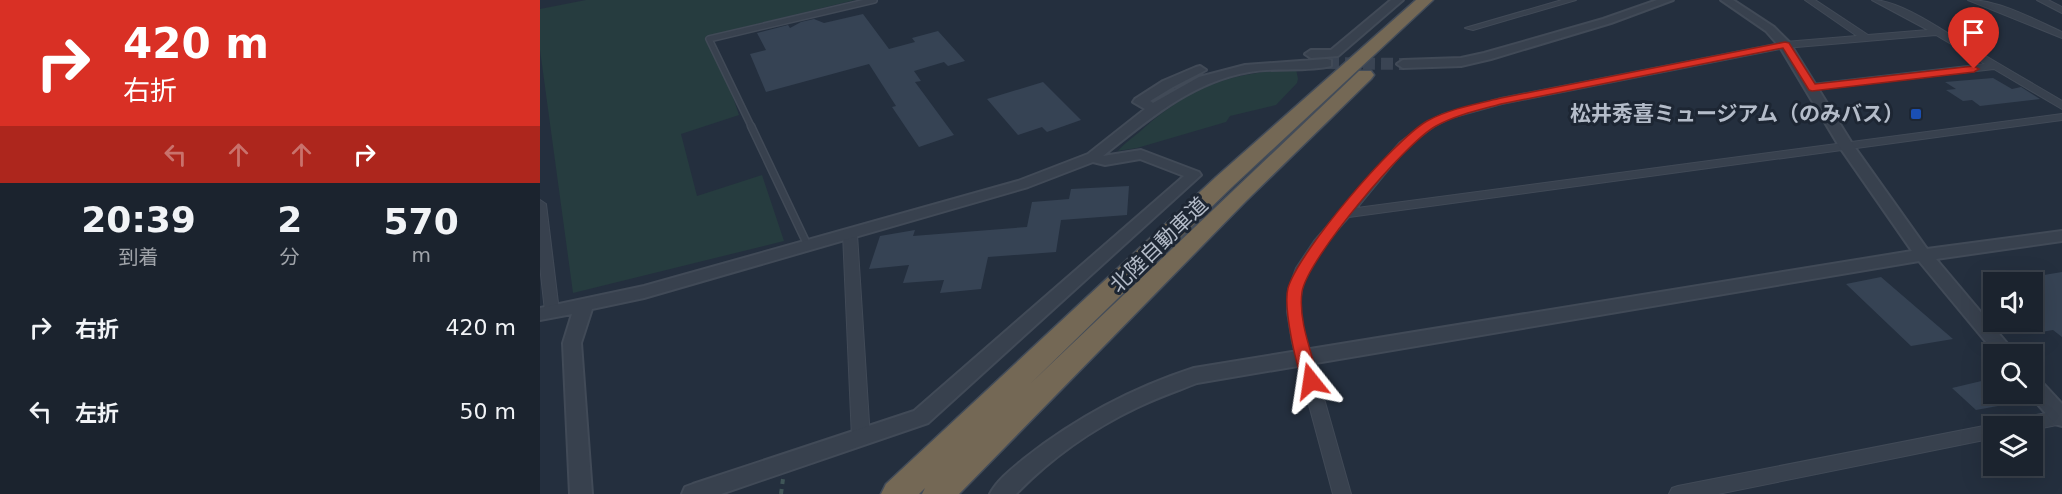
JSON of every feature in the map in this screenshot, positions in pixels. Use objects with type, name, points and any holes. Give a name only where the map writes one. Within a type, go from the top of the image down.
[{"type":"highway","name":"北陸自動車道","points":[[897,494],[1218,188],[1425,0]]},
{"type":"highway","name":"北陸自動車道","points":[[938,494],[1238,196],[1446,0]]},
{"type":"street","points":[[1154,108],[1140,102],[1168,84],[1204,69],[1238,60],[1334,53],[1398,0]]},
{"type":"street","points":[[1470,28],[1572,0]]},
{"type":"street","points":[[1402,64],[1461,62],[1487,56],[1607,21],[1668,0]]},
{"type":"street","points":[[1726,0],[1770,29],[1785,45],[1846,146],[1923,255],[1999,344]]},
{"type":"street","points":[[1809,0],[1866,38]]},
{"type":"street","points":[[1876,0],[1997,66],[2062,106]]},
{"type":"street","points":[[1972,0],[2014,14],[2062,35]]},
{"type":"street","points":[[2041,0],[2062,10]]},
{"type":"street","points":[[1342,494],[1294,312],[1295,290],[1303,268],[1319,244],[1404,144],[1431,124],[1501,101],[1785,45],[1937,32]]},
{"type":"street","points":[[540,204],[546,313],[644,292],[1023,184],[1093,157],[1154,108],[1183,90],[1225,73],[1271,65],[1327,63]]},
{"type":"street","points":[[1812,87],[1997,66]]},
{"type":"street","points":[[1346,213],[2062,117]]},
{"type":"street","points":[[693,494],[921,417],[1194,175],[1141,154],[1105,161],[1093,157]]},
{"type":"street","points":[[850,234],[861,438]]},
{"type":"street","points":[[1001,494],[1017,477],[1084,427],[1128,402],[1194,376],[1923,255],[2062,236]]},
{"type":"street","points":[[581,494],[572,343],[584,304]]},
{"type":"street","points":[[2043,396],[2062,417]]},
{"type":"street","points":[[2043,421],[2062,417]]},
{"type":"street","points":[[1678,494],[1983,433]]},
{"type":"lane","points":[[808,246],[709,39],[874,0]]},
{"type":"green space","points":[[586,0],[855,0],[712,35],[739,115],[681,134],[697,196],[762,175],[784,241],[573,293],[540,50],[540,9]]},
{"type":"green space","points":[[1296,69],[1297,83],[1276,105],[1230,116],[1226,122],[1137,148],[1118,151],[1163,112],[1215,83],[1252,74]]},
{"type":"building","points":[[863,14],[889,49],[915,42],[912,38],[938,31],[965,61],[948,66],[944,62],[914,71],[921,81],[915,82],[954,135],[919,147],[892,107],[896,106],[869,64],[766,92],[750,54],[766,50],[757,33],[788,25],[790,28],[814,19],[824,23]]},
{"type":"building","points":[[1993,78],[2012,89],[2021,87],[2040,99],[1980,106],[1972,100],[1963,101],[1946,90],[1956,89],[1945,82]]},
{"type":"building","points":[[1043,82],[1081,120],[1047,132],[1042,127],[1018,135],[987,99]]},
{"type":"building","points":[[1129,186],[1127,215],[1061,220],[1056,252],[988,257],[981,289],[940,293],[944,280],[903,283],[909,265],[869,269],[880,236],[915,230],[913,236],[1027,227],[1032,202],[1069,199],[1071,189]]},
{"type":"building","points":[[2062,272],[2062,337],[2053,330],[2043,332],[2043,275]]},
{"type":"building","points":[[1881,277],[1953,339],[1911,346],[1846,284]]},
{"type":"building","points":[[1983,381],[1983,404],[2009,404],[1976,410],[1952,388]]},
{"type":"tunnel","points":[[1327,63],[1403,64]]},
{"type":"place","name":"松井秀喜ミュージアム（のみバス）","points":[[1916,114]]},
{"type":"route","points":[[1311,381],[1294,312],[1295,290],[1303,268],[1319,244],[1404,144],[1431,124],[1463,111],[1501,101],[1785,45],[1812,87],[1974,69]]}]
